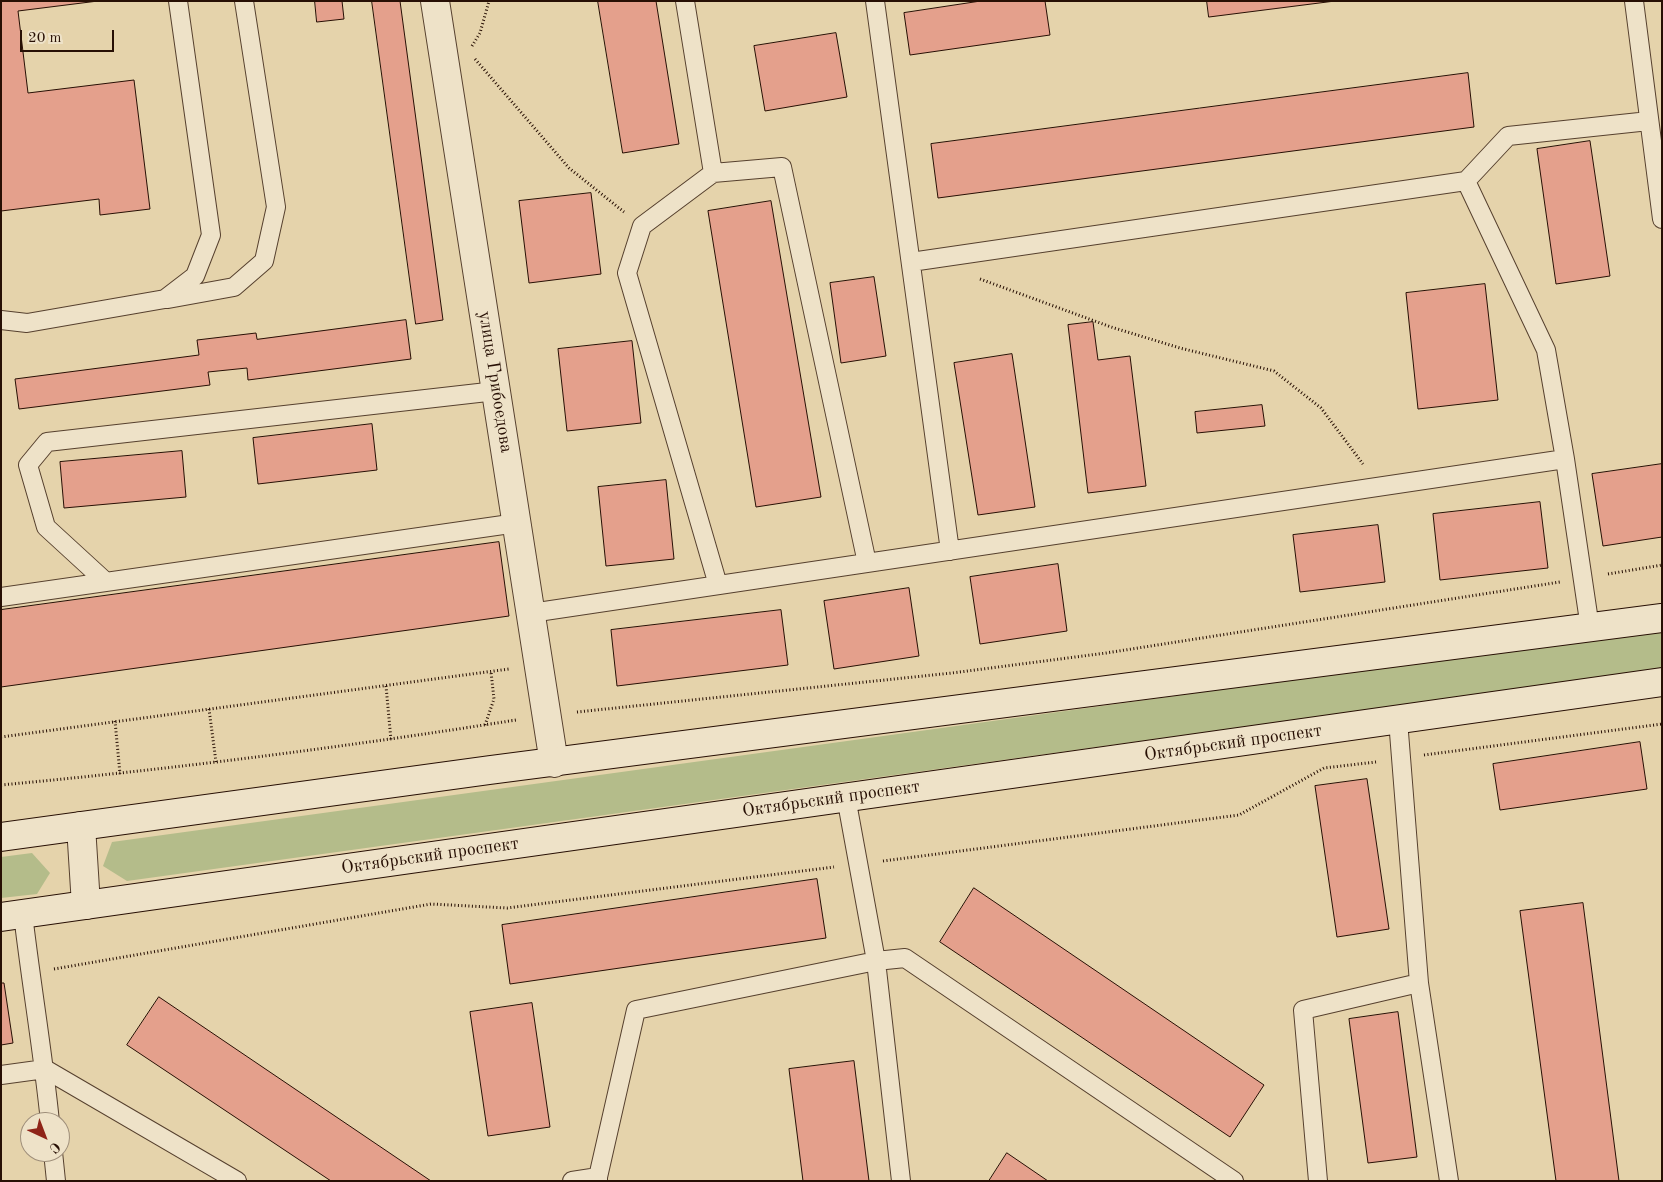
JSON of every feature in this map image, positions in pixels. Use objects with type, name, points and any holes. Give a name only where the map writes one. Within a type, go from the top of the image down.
[{"type":"main road","name":"улица Грибоедова","points":[[435,1],[554,762]]},
{"type":"main road","points":[[1,837],[554,762],[1662,618]]},
{"type":"main road","name":"Октябрьский проспект","points":[[12,915],[1662,682]]},
{"type":"main road","points":[[81,826],[86,905]]},
{"type":"lane","points":[[165,299],[195,276],[211,235],[178,1]]},
{"type":"lane","points":[[1,320],[27,323],[234,287],[264,261],[276,207],[244,1]]},
{"type":"lane","points":[[685,1],[713,173]]},
{"type":"lane","points":[[875,1],[950,551]]},
{"type":"lane","points":[[1634,1],[1662,220]]},
{"type":"lane","points":[[911,262],[1466,181],[1508,136],[1649,121]]},
{"type":"lane","points":[[718,585],[627,272],[642,226],[713,173],[782,167],[867,563]]},
{"type":"lane","points":[[1466,181],[1546,350],[1565,459],[1590,628]]},
{"type":"lane","points":[[106,582],[46,527],[28,465],[47,442],[496,391]]},
{"type":"lane","points":[[531,613],[1565,459]]},
{"type":"lane","points":[[1,597],[517,523]]},
{"type":"lane","points":[[1398,720],[1419,983],[1449,1181]]},
{"type":"lane","points":[[846,797],[876,961],[901,1181]]},
{"type":"lane","points":[[12,915],[30,973],[45,1069],[49,1112]]},
{"type":"lane","points":[[572,1181],[598,1179],[636,1010],[876,961],[906,958],[1234,1181]]},
{"type":"lane","points":[[1318,1181],[1303,1010],[1419,983]]},
{"type":"lane","points":[[1,1075],[45,1069],[237,1181]]},
{"type":"lane","points":[[54,1162],[56,1181]]},
{"type":"path","points":[[475,58],[569,168],[642,226]]},
{"type":"path","points":[[978,278],[1111,327],[1180,348],[1274,371],[1321,408],[1380,486]]},
{"type":"path","points":[[1,785],[120,774],[391,740],[547,716],[942,674],[1106,653],[1583,579],[1662,564]]},
{"type":"path","points":[[1,736],[491,672],[494,699],[484,725]]},
{"type":"path","points":[[386,686],[391,740]]},
{"type":"path","points":[[209,709],[216,762]]},
{"type":"path","points":[[115,721],[120,774]]},
{"type":"green space","points":[[1662,629],[1662,669],[127,881],[103,866],[112,842]]},
{"type":"green space","points":[[32,853],[50,873],[37,894],[1,898],[1,857]]},
{"type":"building","points":[[1,1],[98,1],[18,11],[28,93],[134,80],[150,209],[100,215],[99,199],[1,211]]},
{"type":"building","points":[[315,1],[342,1],[344,19],[317,22]]},
{"type":"building","points":[[372,1],[400,1],[443,320],[416,324]]},
{"type":"building","points":[[598,1],[656,1],[679,144],[623,153]]},
{"type":"building","points":[[981,1],[1045,1],[1050,35],[910,55],[904,13]]},
{"type":"building","points":[[1207,1],[1335,1],[1209,17]]},
{"type":"building","points":[[836,33],[847,97],[765,111],[754,46]]},
{"type":"building","points":[[1468,73],[1474,127],[938,198],[931,144]]},
{"type":"building","points":[[1590,141],[1610,276],[1556,284],[1537,149]]},
{"type":"building","points":[[591,193],[601,274],[529,283],[519,201]]},
{"type":"building","points":[[771,201],[821,497],[756,507],[708,211]]},
{"type":"building","points":[[874,277],[886,356],[841,363],[830,283]]},
{"type":"building","points":[[1485,284],[1498,400],[1418,409],[1406,293]]},
{"type":"building","points":[[406,320],[411,359],[248,380],[247,368],[208,372],[210,385],[19,409],[15,379],[199,355],[197,340],[256,333],[257,339]]},
{"type":"building","points":[[1093,322],[1098,360],[1130,356],[1146,486],[1088,493],[1068,325]]},
{"type":"building","points":[[632,341],[641,423],[567,431],[558,349]]},
{"type":"building","points":[[1012,354],[1035,507],[978,515],[954,363]]},
{"type":"building","points":[[1262,405],[1265,426],[1197,433],[1195,412]]},
{"type":"building","points":[[372,424],[377,470],[258,484],[253,438]]},
{"type":"building","points":[[182,451],[186,497],[64,508],[60,462]]},
{"type":"building","points":[[1662,464],[1662,537],[1603,546],[1592,474]]},
{"type":"building","points":[[666,480],[674,559],[606,566],[598,487]]},
{"type":"building","points":[[1540,502],[1548,568],[1440,580],[1433,514]]},
{"type":"building","points":[[1378,525],[1385,582],[1300,592],[1293,535]]},
{"type":"building","points":[[499,542],[509,616],[1,687],[1,610]]},
{"type":"building","points":[[1058,564],[1067,631],[980,644],[970,577]]},
{"type":"building","points":[[909,588],[919,656],[834,669],[824,601]]},
{"type":"building","points":[[781,610],[788,665],[617,686],[611,630]]},
{"type":"building","points":[[1640,742],[1647,789],[1500,810],[1493,764]]},
{"type":"building","points":[[1367,779],[1389,929],[1337,937],[1315,786]]},
{"type":"building","points":[[817,879],[826,938],[510,984],[502,925]]},
{"type":"building","points":[[974,888],[1264,1085],[1230,1137],[940,942]]},
{"type":"building","points":[[1583,903],[1619,1181],[1556,1181],[1520,911]]},
{"type":"building","points":[[1,983],[4,983],[13,1043],[1,1045]]},
{"type":"building","points":[[159,997],[431,1181],[331,1181],[127,1045]]},
{"type":"building","points":[[532,1003],[550,1127],[488,1136],[470,1012]]},
{"type":"building","points":[[1398,1012],[1417,1157],[1368,1163],[1349,1019]]},
{"type":"building","points":[[854,1061],[869,1181],[803,1181],[789,1069]]},
{"type":"building","points":[[1007,1153],[1048,1181],[989,1181]]}]
